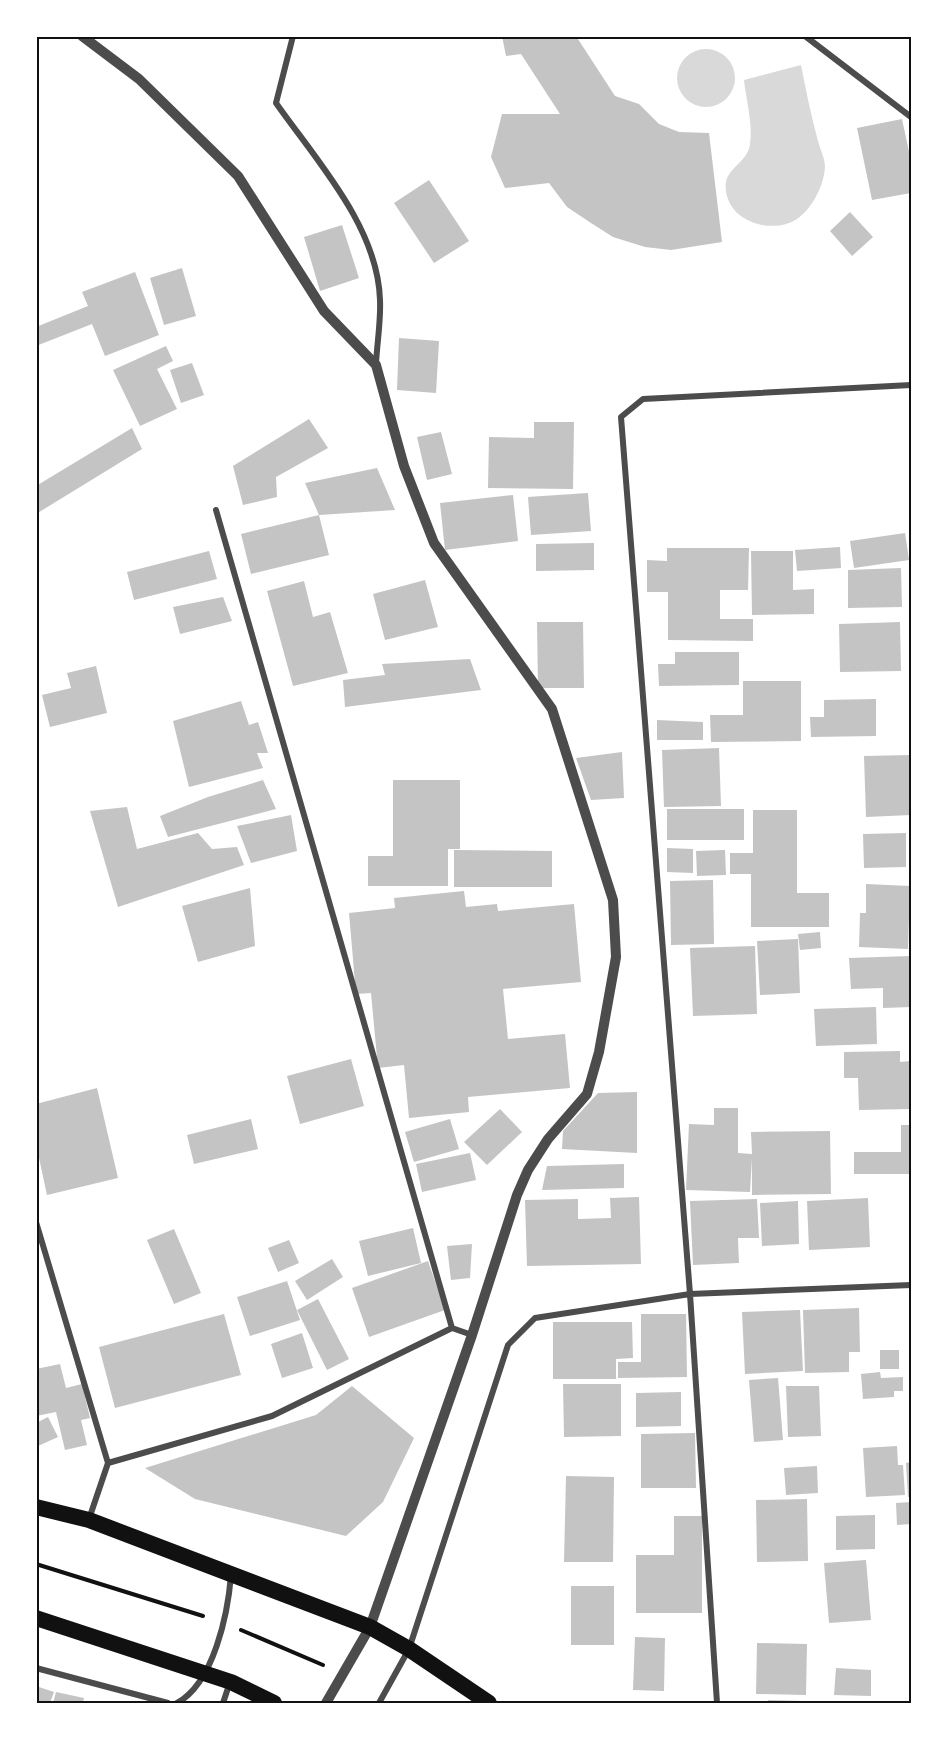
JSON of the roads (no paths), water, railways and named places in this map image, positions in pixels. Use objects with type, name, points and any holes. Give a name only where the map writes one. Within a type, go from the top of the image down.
[{"type":"highway","points":[[36,1507],[89,1520],[370,1627],[409,1649],[489,1703]]},
{"type":"highway","points":[[36,1618],[231,1682],[264,1701]]},
{"type":"street","points":[[82,36],[139,79],[238,176],[324,311],[376,365]]},
{"type":"street","points":[[293,36],[276,103],[355,215],[370,249],[381,298],[376,365],[404,466],[434,543],[552,709],[613,900],[616,957],[599,1052],[587,1094],[548,1139],[528,1170],[517,1195],[482,1306],[370,1627],[326,1703]]},
{"type":"street","points":[[805,36],[911,117]]},
{"type":"street","points":[[717,1703],[690,1294],[621,417],[643,399],[911,385]]},
{"type":"street","points":[[216,510],[452,1328]]},
{"type":"street","points":[[36,1222],[108,1463],[89,1520]]},
{"type":"street","points":[[379,1703],[409,1649],[507,1345],[535,1318],[690,1294],[911,1285]]},
{"type":"street","points":[[108,1463],[272,1416],[452,1328],[472,1335]]},
{"type":"street","points":[[177,1703],[204,1673],[216,1649],[224,1622],[231,1574]]},
{"type":"street","points":[[36,1668],[168,1703]]},
{"type":"street","points":[[223,1703],[231,1682]]}]
